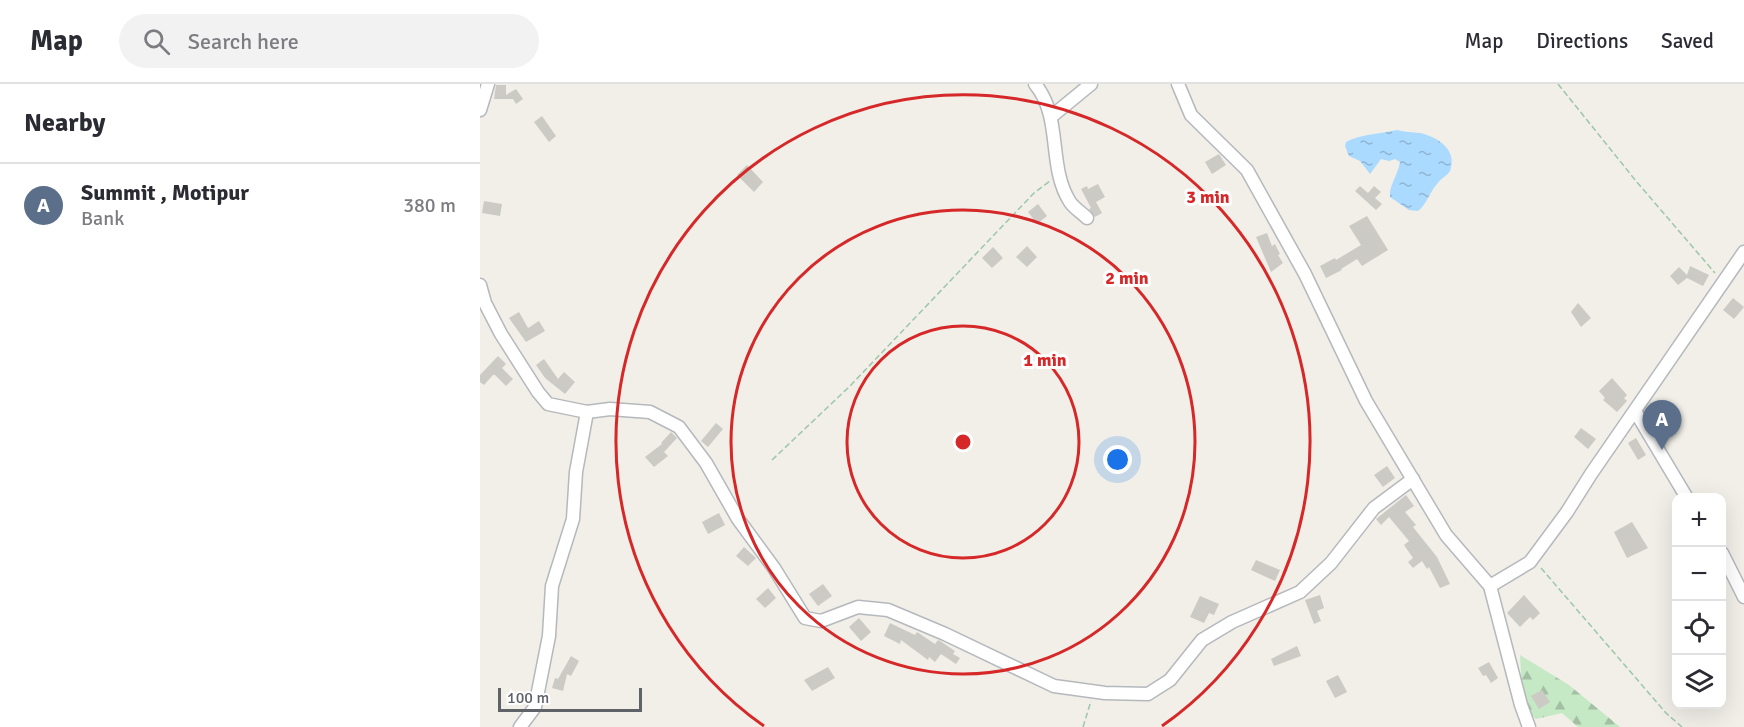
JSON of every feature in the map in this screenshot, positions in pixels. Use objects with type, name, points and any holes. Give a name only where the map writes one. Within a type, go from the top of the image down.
[{"type":"street","points":[[480,110],[489,84]]},
{"type":"street","points":[[1035,84],[1042,92],[1052,116],[1058,175],[1071,203],[1087,218]]},
{"type":"street","points":[[1052,116],[1091,84]]},
{"type":"street","points":[[1178,84],[1191,115],[1247,170],[1305,274],[1366,401],[1446,536],[1490,586],[1521,705],[1529,727]]},
{"type":"street","points":[[1490,586],[1530,562],[1568,512],[1744,252]]},
{"type":"street","points":[[480,285],[485,303],[501,334],[548,404],[587,412],[610,409],[650,412],[679,427],[706,463],[738,519],[774,568],[805,618],[820,621],[858,607],[888,610],[994,656],[1054,686],[1094,692],[1148,694],[1170,680],[1202,640],[1232,622],[1300,592],[1331,563],[1374,508],[1413,479]]},
{"type":"street","points":[[1635,411],[1684,493]]},
{"type":"street","points":[[520,727],[535,706],[549,636],[552,586],[573,519],[576,472],[587,412]]},
{"type":"street","points":[[1726,561],[1744,597]]},
{"type":"path","points":[[1558,84],[1636,181],[1718,276]]},
{"type":"path","points":[[772,460],[850,386],[1034,193],[1058,175]]},
{"type":"path","points":[[1533,558],[1666,712],[1682,727]]},
{"type":"path","points":[[1083,727],[1094,692]]},
{"type":"green space","points":[[1520,655],[1569,685],[1620,727],[1578,727],[1562,713],[1536,719],[1523,708]]},
{"type":"water","points":[[1397,130],[1420,133],[1440,141],[1451,157],[1450,171],[1438,182],[1418,211],[1409,210],[1390,197],[1400,162],[1395,159],[1389,161],[1381,159],[1370,174],[1360,161],[1349,156],[1345,146],[1346,142],[1358,137]]},
{"type":"building","points":[[496,85],[506,85],[506,95],[516,89],[523,99],[516,104],[513,99],[494,99]]},
{"type":"building","points":[[542,116],[556,136],[549,142],[534,122]]},
{"type":"building","points":[[1219,154],[1226,165],[1212,174],[1205,162]]},
{"type":"building","points":[[747,165],[763,182],[754,192],[737,175]]},
{"type":"building","points":[[1098,184],[1105,197],[1096,202],[1102,213],[1095,217],[1081,189],[1087,186],[1088,189]]},
{"type":"building","points":[[1360,186],[1368,193],[1374,186],[1381,192],[1375,198],[1382,204],[1376,210],[1355,191]]},
{"type":"building","points":[[484,201],[502,204],[500,216],[482,213]]},
{"type":"building","points":[[1038,204],[1047,216],[1037,224],[1028,212]]},
{"type":"building","points":[[1367,216],[1388,250],[1362,266],[1357,259],[1326,278],[1320,266],[1335,258],[1336,260],[1361,245],[1349,226]]},
{"type":"building","points":[[1267,233],[1272,246],[1275,244],[1283,263],[1271,272],[1256,237]]},
{"type":"building","points":[[1027,246],[1037,257],[1027,267],[1016,257]]},
{"type":"building","points":[[993,247],[1003,258],[992,268],[982,258]]},
{"type":"building","points":[[1690,266],[1709,275],[1703,286],[1687,278],[1678,285],[1670,276],[1679,267],[1687,275]]},
{"type":"building","points":[[1733,298],[1744,307],[1734,319],[1723,310]]},
{"type":"building","points":[[1578,303],[1591,318],[1581,327],[1571,312]]},
{"type":"building","points":[[519,312],[528,328],[539,321],[545,331],[526,342],[509,318]]},
{"type":"building","points":[[498,356],[506,364],[502,368],[513,379],[506,386],[493,375],[484,385],[480,382],[480,375]]},
{"type":"building","points":[[544,359],[558,379],[564,372],[575,382],[565,394],[545,378],[536,365]]},
{"type":"building","points":[[1612,378],[1627,395],[1624,398],[1627,401],[1617,412],[1603,400],[1605,398],[1599,391]]},
{"type":"building","points":[[716,423],[723,429],[708,447],[701,441]]},
{"type":"building","points":[[1581,428],[1596,439],[1588,449],[1574,437]]},
{"type":"building","points":[[671,432],[677,438],[664,452],[668,456],[654,467],[645,457],[662,444]]},
{"type":"building","points":[[1636,438],[1646,455],[1638,460],[1628,443]]},
{"type":"building","points":[[1387,466],[1395,478],[1383,487],[1374,475]]},
{"type":"building","points":[[1406,495],[1414,506],[1405,512],[1416,525],[1413,527],[1437,557],[1450,584],[1440,588],[1429,567],[1427,569],[1422,561],[1413,568],[1408,562],[1413,558],[1404,545],[1409,541],[1389,517],[1381,525],[1376,519]]},
{"type":"building","points":[[719,513],[725,525],[708,534],[702,522]]},
{"type":"building","points":[[1632,522],[1648,548],[1627,558],[1614,532]]},
{"type":"building","points":[[744,547],[756,558],[748,566],[736,556]]},
{"type":"building","points":[[1256,560],[1280,570],[1275,581],[1251,570]]},
{"type":"building","points":[[823,584],[832,596],[818,606],[809,594]]},
{"type":"building","points":[[768,588],[776,598],[765,608],[756,599]]},
{"type":"building","points":[[1320,595],[1324,608],[1317,611],[1321,621],[1314,624],[1305,600]]},
{"type":"building","points":[[1524,595],[1540,613],[1533,620],[1530,617],[1520,627],[1507,613]]},
{"type":"building","points":[[1200,596],[1219,604],[1214,615],[1209,613],[1204,623],[1190,617]]},
{"type":"building","points":[[859,618],[871,632],[861,641],[849,627]]},
{"type":"building","points":[[890,623],[915,635],[917,632],[935,644],[938,640],[940,641],[955,651],[953,654],[960,658],[956,664],[941,654],[935,662],[929,657],[928,660],[901,640],[900,644],[884,636]]},
{"type":"building","points":[[1297,646],[1301,656],[1274,666],[1271,659]]},
{"type":"building","points":[[571,656],[579,661],[571,676],[567,674],[563,691],[552,688],[555,678],[558,679]]},
{"type":"building","points":[[1489,662],[1498,678],[1491,683],[1478,668]]},
{"type":"building","points":[[828,667],[835,678],[812,691],[804,680]]},
{"type":"building","points":[[1338,675],[1347,692],[1335,698],[1326,681]]},
{"type":"building","points":[[1542,690],[1550,702],[1539,709],[1531,696]]},
{"type":"place","name":"Summit , Motipur","points":[[1662,450]]}]
